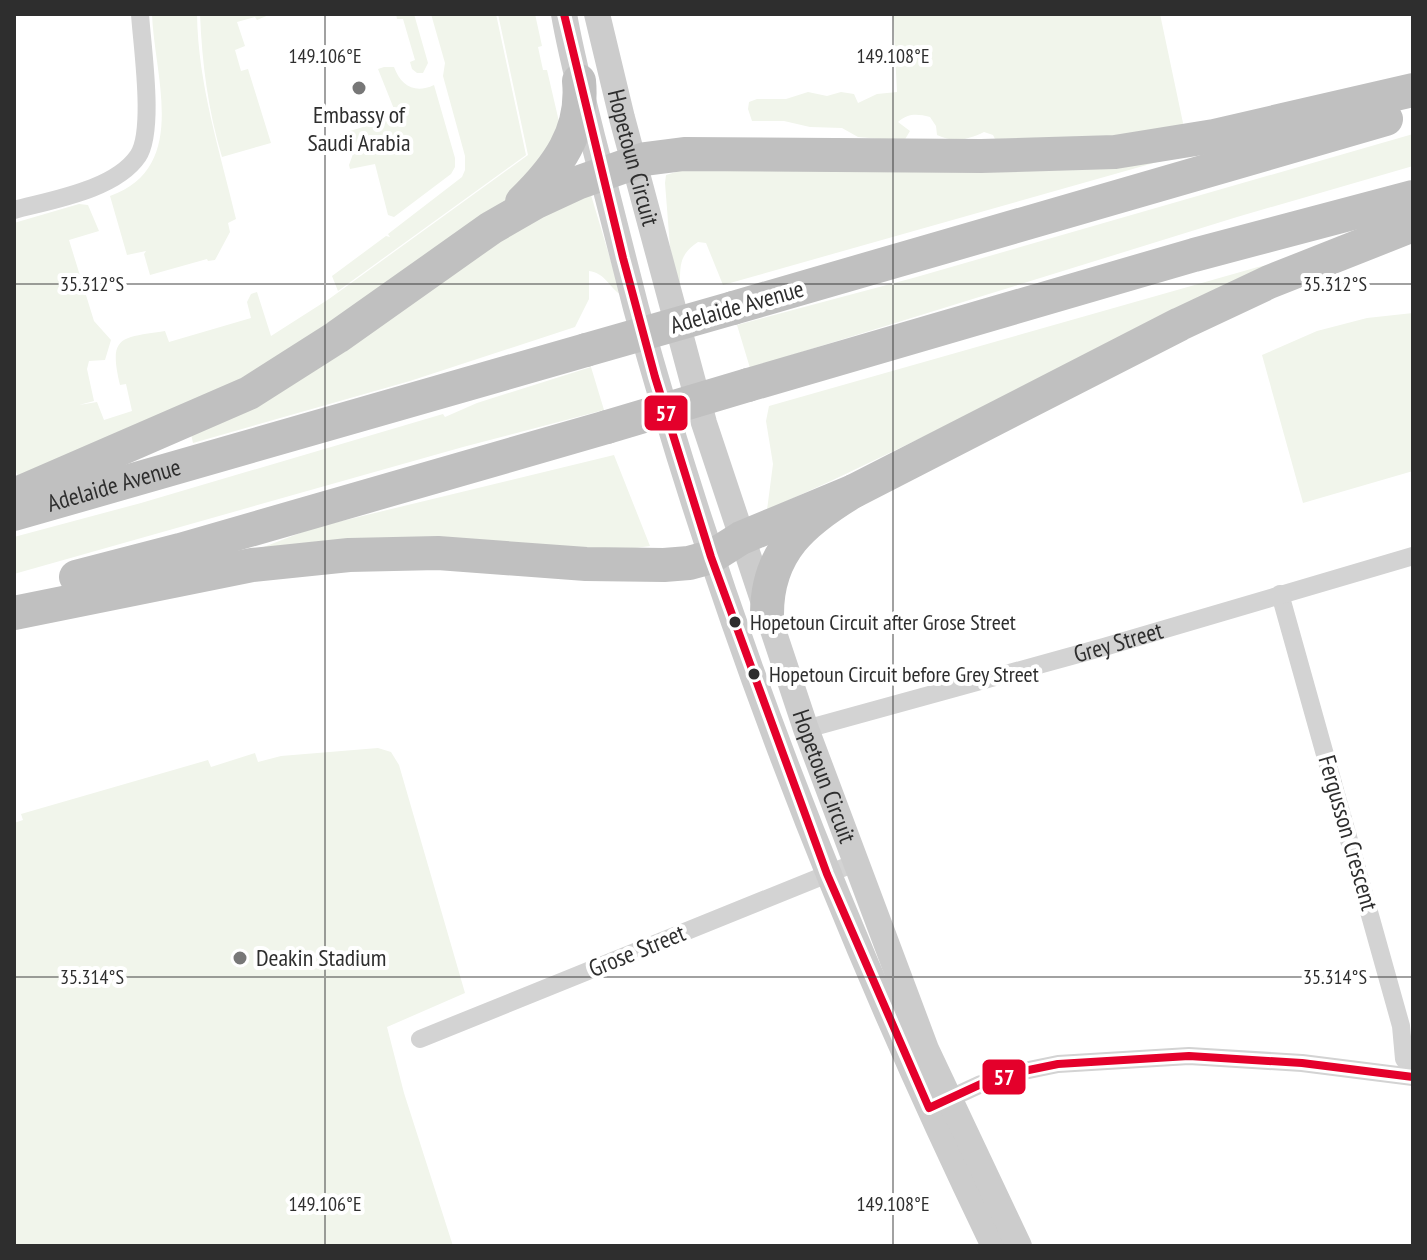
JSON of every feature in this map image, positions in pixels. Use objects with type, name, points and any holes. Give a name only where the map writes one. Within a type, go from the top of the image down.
[{"type":"highway","points":[[491,228],[543,181],[567,147],[580,112],[579,81]]},
{"type":"highway","points":[[14,495],[249,393],[362,320],[491,228],[550,195],[634,163],[684,154],[981,156],[1115,152],[1214,136],[1413,90]]},
{"type":"highway","name":"Adelaide Avenue","points":[[14,514],[1413,111]]},
{"type":"highway","points":[[14,594],[180,550],[1194,255],[1413,197]]},
{"type":"highway","points":[[14,613],[222,571],[337,555],[438,553],[586,564],[648,565],[689,563],[711,557],[741,538],[854,491],[1180,324],[1269,282],[1413,225]]},
{"type":"highway","points":[[767,614],[772,577],[789,543],[808,521],[854,491]]},
{"type":"main road","name":"Hopetoun Circuit","points":[[564,14],[655,377],[711,557],[776,738],[827,874],[939,1104],[1019,1246]]},
{"type":"main road","name":"Hopetoun Circuit","points":[[597,14],[704,423],[741,538],[806,729],[926,1049],[939,1104],[994,1246]]},
{"type":"main road","name":"Grey Street","points":[[776,738],[806,729]]},
{"type":"street","points":[[14,210],[96,186],[119,175],[138,155],[146,131],[140,14]]},
{"type":"street","name":"Grey Street","points":[[806,729],[1104,647],[1413,556]]},
{"type":"street","name":"Fergusson Crescent","points":[[1280,594],[1401,1026],[1404,1059],[1413,1070]]},
{"type":"street","name":"Grose Street","points":[[420,1039],[855,863]]},
{"type":"street","points":[[939,1104],[981,1084],[1058,1064],[1189,1056],[1302,1063],[1413,1077]]},
{"type":"shaded area","points":[[152,14],[197,14],[201,66],[236,219],[228,223],[230,232],[215,260],[207,259],[150,275],[144,254],[146,251],[127,255],[110,196],[135,183],[151,164],[159,142],[161,91]]},
{"type":"shaded area","points":[[200,14],[271,14],[257,20],[255,17],[237,22],[245,46],[235,50],[241,71],[248,69],[271,143],[222,157],[206,86]]},
{"type":"shaded area","points":[[396,14],[414,14],[428,63],[423,73],[412,69],[410,62],[415,60],[403,19],[397,19]]},
{"type":"shaded area","points":[[431,14],[496,14],[526,155],[338,291],[332,276],[386,236],[390,237],[388,234],[462,177],[465,170],[465,156],[443,76],[445,63]]},
{"type":"shaded area","points":[[498,14],[535,14],[542,46],[538,47],[543,70],[547,70],[560,126],[519,192],[317,334],[197,404],[20,484],[14,464],[14,223],[79,204],[88,205],[99,231],[69,240],[94,321],[111,340],[105,360],[89,361],[87,369],[94,401],[79,405],[97,402],[104,420],[132,411],[126,384],[120,385],[116,356],[117,348],[128,338],[165,331],[169,342],[251,318],[247,302],[251,294],[257,292],[271,336],[329,299],[528,155]]},
{"type":"shaded area","points":[[893,14],[1160,14],[1183,123],[1181,128],[1106,137],[995,139],[984,132],[955,140],[937,135],[930,117],[913,115],[898,122],[910,131],[904,141],[858,137],[842,128],[810,127],[784,121],[752,121],[749,102],[757,99],[786,99],[808,92],[827,96],[841,92],[854,94],[858,103],[877,94],[897,92]]},
{"type":"shaded area","points":[[394,67],[405,83],[415,88],[434,85],[455,158],[451,174],[394,217],[388,215],[375,164],[350,169],[353,154],[350,142],[340,134],[373,124],[372,116],[394,109],[378,69]]},
{"type":"shaded area","points":[[1413,134],[1413,166],[1237,217],[750,368],[737,325],[913,278]]},
{"type":"shaded area","points":[[1182,155],[723,285],[706,243],[698,242],[685,255],[680,282],[677,282],[670,247],[665,183],[666,175],[676,172],[677,168]]},
{"type":"shaded area","points":[[591,195],[621,295],[603,277],[589,271],[589,299],[575,327],[410,381],[193,443],[191,434],[522,221]]},
{"type":"shaded area","points":[[1295,259],[767,510],[773,464],[766,421],[769,406]]},
{"type":"shaded area","points":[[1413,313],[1413,471],[1303,503],[1262,355],[1317,331],[1367,318]]},
{"type":"shaded area","points":[[591,367],[604,410],[14,574],[14,537],[443,414],[445,417],[477,403]]},
{"type":"shaded area","points":[[614,455],[650,546],[592,554],[222,563],[313,528]]},
{"type":"shaded area","name":"Deakin Stadium","points":[[378,748],[391,752],[399,765],[465,993],[387,1027],[404,1093],[453,1246],[14,1246],[14,823],[23,820],[21,814],[208,760],[211,767],[255,753],[258,762],[281,756]]},
{"type":"transit line","name":"57","points":[[564,14],[655,377],[711,557],[827,874],[929,1108],[981,1084],[1058,1064],[1189,1056],[1302,1063],[1413,1077]]},
{"type":"place","name":"Embassy of Saudi Arabia","points":[[359,88]]},
{"type":"place","name":"Hopetoun Circuit after Grose Street","points":[[735,622]]},
{"type":"place","name":"Hopetoun Circuit before Grey Street","points":[[754,674]]},
{"type":"place","name":"Deakin Stadium","points":[[240,958]]}]
